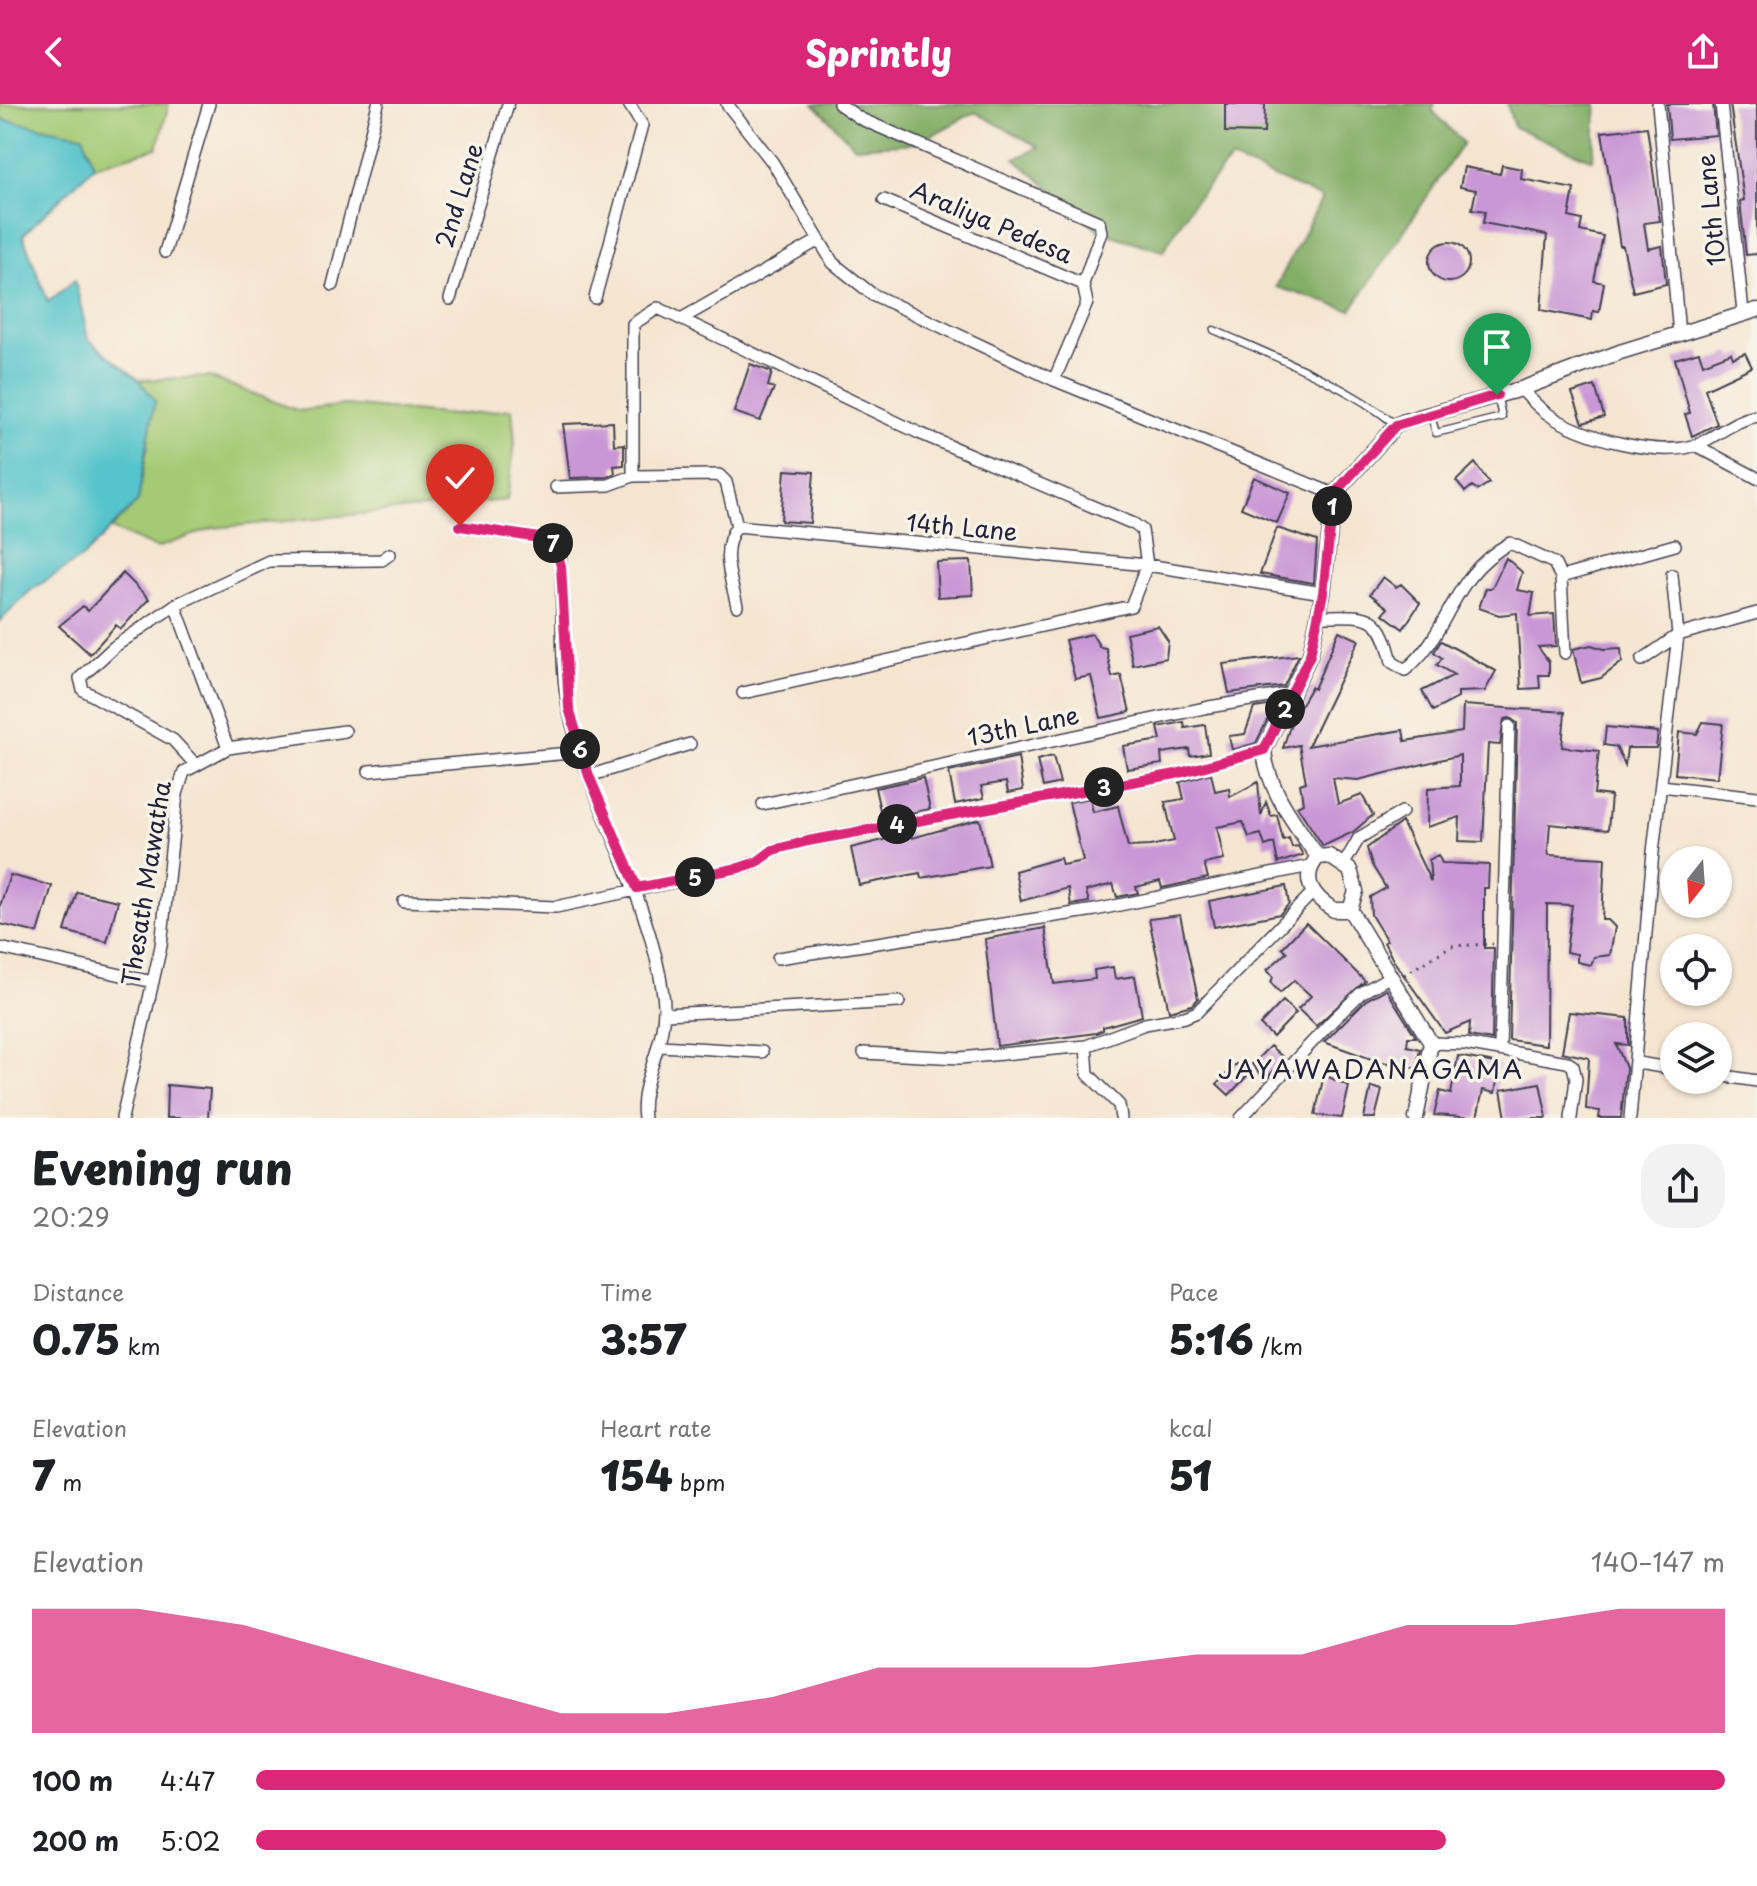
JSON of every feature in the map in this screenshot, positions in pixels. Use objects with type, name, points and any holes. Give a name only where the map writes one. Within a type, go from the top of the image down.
[{"type":"street","points":[[165,252],[209,104]]},
{"type":"street","points":[[333,285],[378,104]]},
{"type":"street","name":"2nd Lane","points":[[450,299],[508,104]]},
{"type":"street","points":[[595,298],[642,125],[629,104]]},
{"type":"street","points":[[727,104],[773,163],[833,263],[872,294],[1054,380],[1334,494]]},
{"type":"street","name":"Araliya Pedesa","points":[[839,104],[861,119],[1099,222],[1101,232],[1083,284],[1087,303],[1054,380]]},
{"type":"street","points":[[1658,104],[1679,334]]},
{"type":"street","name":"10th Lane","points":[[1721,104],[1750,311]]},
{"type":"street","name":"Araliya Pedesa","points":[[884,200],[1083,284]]},
{"type":"street","points":[[681,319],[819,240]]},
{"type":"street","points":[[633,476],[633,324],[658,308],[919,433],[1142,530],[1147,565],[1131,606],[743,693]]},
{"type":"street","points":[[1314,862],[1275,789],[1265,765],[1264,750],[1310,655],[1323,593],[1334,494],[1396,425],[1521,389],[1750,311]]},
{"type":"street","points":[[1521,389],[1549,415],[1613,441],[1651,451],[1695,445],[1739,419],[1757,416]]},
{"type":"street","points":[[1695,445],[1757,478]]},
{"type":"street","points":[[556,487],[609,485],[633,476],[719,475],[726,482],[737,526],[727,540],[726,555],[737,606]]},
{"type":"street","points":[[460,526],[546,539],[555,544],[561,566],[569,708],[589,776],[637,888],[665,1014],[661,1046],[642,1104],[644,1118]]},
{"type":"street","name":"14th Lane","points":[[737,526],[1147,565],[1323,593]]},
{"type":"street","points":[[1319,616],[1363,616],[1376,621],[1385,632],[1392,662],[1405,670],[1421,656],[1465,579],[1492,553],[1510,543],[1554,563],[1561,577],[1565,653]]},
{"type":"street","points":[[1561,577],[1675,545]]},
{"type":"street","points":[[195,764],[173,740],[83,690],[80,678],[114,647],[175,605],[269,561],[382,560],[390,554]]},
{"type":"street","points":[[1630,1118],[1638,1063],[1661,786],[1678,635],[1672,575]]},
{"type":"street","points":[[175,605],[228,748]]},
{"type":"street","points":[[1642,660],[1678,635],[1757,613]]},
{"type":"street","name":"13th Lane","points":[[763,804],[1194,710],[1293,693]]},
{"type":"street","points":[[1500,1050],[1509,726]]},
{"type":"street","name":"Thesath Mawatha","points":[[122,1118],[161,946],[177,794],[184,772],[228,748],[345,731]]},
{"type":"street","points":[[589,776],[690,744]]},
{"type":"street","points":[[404,901],[556,907],[739,868],[757,862],[773,850],[808,841],[1176,774],[1264,750]]},
{"type":"street","points":[[369,771],[581,752]]},
{"type":"street","points":[[1661,786],[1757,797]]},
{"type":"street","points":[[1344,864],[1359,838],[1402,812]]},
{"type":"street","points":[[778,958],[1095,910],[1314,862],[1329,856],[1344,864],[1355,880],[1356,891],[1350,910],[1431,1043],[1416,1118]]},
{"type":"street","points":[[1314,862],[1307,878],[1313,892],[1334,910],[1350,910]]},
{"type":"street","points":[[864,1053],[960,1058],[1086,1046],[1145,1024],[1185,1017],[1197,1012],[1313,892]]},
{"type":"street","points":[[0,948],[153,982]]},
{"type":"street","points":[[1241,1118],[1361,993],[1393,978]]},
{"type":"street","points":[[665,1014],[899,1002]]},
{"type":"street","points":[[1431,1043],[1500,1050],[1567,1062],[1573,1066],[1576,1079],[1571,1118]]},
{"type":"street","points":[[661,1046],[762,1052]]},
{"type":"street","points":[[1086,1046],[1088,1074],[1119,1105],[1121,1118]]},
{"type":"street","points":[[1638,1063],[1660,1067]]},
{"type":"street","points":[[1732,1077],[1757,1081]]},
{"type":"lane","points":[[1214,330],[1284,361],[1382,413],[1396,425]]},
{"type":"lane","points":[[1430,414],[1436,433],[1502,417],[1497,395]]},
{"type":"path","points":[[1393,978],[1451,946],[1502,944]]},
{"type":"green space","points":[[0,104],[169,104],[157,148],[94,166],[83,135],[0,119]]},
{"type":"green space","points":[[814,104],[1435,104],[1432,110],[1463,143],[1351,310],[1276,287],[1322,198],[1231,159],[1193,203],[1163,251],[1101,232],[1015,159],[1039,147],[975,112],[917,143],[855,147]]},
{"type":"green space","points":[[1507,104],[1597,104],[1593,160],[1514,127]]},
{"type":"green space","points":[[209,377],[299,411],[345,405],[453,415],[512,409],[515,443],[507,500],[213,528],[157,548],[111,529],[138,501],[155,400],[139,380]]},
{"type":"water","points":[[0,119],[83,135],[94,166],[23,235],[48,302],[75,280],[88,339],[139,380],[155,400],[138,501],[83,557],[31,590],[0,621]]},
{"type":"building","points":[[1225,104],[1265,104],[1264,133],[1225,132]]},
{"type":"building","points":[[1667,104],[1713,104],[1716,135],[1670,139]]},
{"type":"building","points":[[1730,104],[1757,104],[1757,254],[1746,255],[1740,201],[1744,200]]},
{"type":"building","points":[[1647,127],[1660,221],[1644,223],[1648,249],[1662,246],[1666,284],[1633,292],[1623,246],[1620,246],[1602,132]]},
{"type":"building","points":[[1502,165],[1522,169],[1521,179],[1574,189],[1569,217],[1582,220],[1580,231],[1603,236],[1594,281],[1604,283],[1599,312],[1593,311],[1592,320],[1541,310],[1547,235],[1483,223],[1485,211],[1472,209],[1476,190],[1460,187],[1464,167],[1500,174]]},
{"type":"building","points":[[1449,242],[1463,248],[1469,262],[1463,276],[1449,282],[1435,276],[1429,262],[1435,248]]},
{"type":"building","points":[[1699,352],[1703,364],[1731,353],[1733,358],[1745,353],[1752,367],[1705,389],[1717,424],[1692,436],[1685,414],[1690,413],[1675,359]]},
{"type":"building","points":[[750,364],[772,372],[768,386],[774,388],[760,421],[734,412]]},
{"type":"building","points":[[1595,386],[1604,417],[1583,423],[1572,393]]},
{"type":"building","points":[[613,422],[614,445],[624,444],[624,465],[614,466],[615,474],[607,477],[570,478],[563,424]]},
{"type":"building","points":[[1475,463],[1489,483],[1478,490],[1472,486],[1465,492],[1456,481]]},
{"type":"building","points":[[785,470],[814,472],[810,523],[781,521]]},
{"type":"building","points":[[1254,477],[1290,493],[1277,523],[1241,508]]},
{"type":"building","points":[[1277,528],[1317,541],[1314,583],[1260,574]]},
{"type":"building","points":[[1506,558],[1522,572],[1517,590],[1534,593],[1530,616],[1554,614],[1556,646],[1538,647],[1549,662],[1549,675],[1539,675],[1540,688],[1521,689],[1517,613],[1499,615],[1479,608],[1486,588],[1492,588]]},
{"type":"building","points":[[971,561],[973,595],[938,597],[936,562]]},
{"type":"building","points":[[123,573],[149,599],[121,629],[116,625],[90,654],[59,626],[83,606],[88,611]]},
{"type":"building","points":[[1383,577],[1396,587],[1401,584],[1420,603],[1403,629],[1383,614],[1388,608],[1370,594]]},
{"type":"building","points":[[1158,626],[1168,641],[1166,658],[1133,665],[1126,633]]},
{"type":"building","points":[[1339,631],[1359,640],[1308,746],[1403,730],[1405,741],[1462,732],[1463,705],[1565,712],[1562,747],[1599,751],[1594,794],[1611,796],[1608,830],[1550,824],[1548,849],[1549,855],[1605,858],[1602,920],[1608,920],[1615,927],[1610,955],[1594,957],[1591,965],[1577,962],[1577,954],[1566,952],[1572,905],[1547,904],[1546,1045],[1509,1040],[1517,723],[1510,718],[1504,719],[1500,745],[1488,744],[1483,842],[1459,841],[1460,817],[1427,827],[1428,788],[1460,786],[1460,755],[1358,780],[1333,778],[1338,804],[1362,795],[1373,815],[1353,832],[1323,846],[1297,806],[1303,803],[1300,784],[1306,782],[1299,745],[1283,748],[1292,720],[1311,687],[1314,689]]},
{"type":"building","points":[[1092,634],[1100,647],[1106,648],[1112,677],[1121,675],[1130,712],[1101,718],[1091,676],[1075,679],[1065,640]]},
{"type":"building","points":[[1441,641],[1496,671],[1485,691],[1458,692],[1458,698],[1433,711],[1422,691],[1454,675],[1437,665],[1442,658],[1434,652]]},
{"type":"building","points":[[1591,645],[1604,649],[1621,648],[1622,662],[1601,678],[1581,683],[1573,649]]},
{"type":"building","points":[[1299,655],[1284,686],[1229,693],[1223,664]]},
{"type":"building","points":[[1275,705],[1256,743],[1232,750],[1229,736],[1245,734],[1254,708]]},
{"type":"building","points":[[1184,722],[1185,728],[1205,725],[1209,753],[1190,756],[1189,749],[1161,753],[1162,764],[1127,769],[1123,746],[1161,740],[1158,727]]},
{"type":"building","points":[[1703,722],[1723,724],[1717,778],[1675,774],[1679,732],[1697,734]]},
{"type":"building","points":[[1606,727],[1658,732],[1656,748],[1627,748],[1625,765],[1616,747],[1604,745]]},
{"type":"building","points":[[1053,756],[1060,783],[1043,787],[1037,760]]},
{"type":"building","points":[[1018,757],[1023,790],[1008,793],[1006,782],[981,786],[984,798],[955,804],[949,772]]},
{"type":"building","points":[[1211,773],[1215,791],[1229,788],[1230,797],[1258,782],[1261,816],[1266,802],[1271,816],[1277,815],[1283,840],[1289,838],[1292,847],[1298,846],[1303,855],[1278,863],[1274,843],[1265,846],[1261,834],[1249,837],[1243,822],[1217,827],[1224,860],[1204,864],[1208,878],[1162,888],[1160,881],[1136,887],[1138,893],[1117,897],[1113,884],[1086,891],[1089,902],[1071,905],[1068,888],[1021,901],[1015,871],[1060,858],[1062,865],[1083,861],[1069,802],[1090,798],[1093,812],[1118,806],[1128,847],[1150,846],[1174,841],[1165,802],[1184,799],[1180,782]]},
{"type":"building","points":[[923,778],[930,809],[882,819],[875,788]]},
{"type":"building","points":[[980,819],[990,866],[921,878],[920,873],[859,885],[851,848],[887,839],[886,835],[910,831],[912,838]]},
{"type":"building","points":[[1402,822],[1431,882],[1429,860],[1438,855],[1442,863],[1489,865],[1488,888],[1484,888],[1484,948],[1494,948],[1492,1040],[1469,1036],[1470,1022],[1445,1033],[1393,960],[1384,942],[1387,941],[1371,915],[1370,897],[1386,888],[1372,865],[1367,848]]},
{"type":"building","points":[[10,875],[52,886],[38,933],[0,924],[0,906]]},
{"type":"building","points":[[1286,886],[1289,904],[1280,914],[1214,927],[1209,901]]},
{"type":"building","points":[[77,892],[118,901],[107,942],[65,931]]},
{"type":"building","points":[[1180,915],[1198,999],[1192,1005],[1169,1011],[1149,919]]},
{"type":"building","points":[[1306,923],[1365,981],[1316,1026],[1298,1009],[1311,996],[1294,980],[1280,993],[1271,983],[1273,977],[1267,970],[1287,952],[1282,948]]},
{"type":"building","points":[[1045,928],[1054,984],[1095,979],[1094,970],[1113,967],[1115,979],[1135,976],[1142,1016],[1103,1027],[1096,1033],[997,1046],[985,939]]},
{"type":"building","points":[[1386,989],[1416,1037],[1408,1037],[1407,1046],[1420,1049],[1416,1068],[1377,1061],[1324,1042],[1366,1000]]},
{"type":"building","points":[[1283,1001],[1296,1013],[1273,1037],[1260,1025]]},
{"type":"building","points":[[1569,1012],[1628,1018],[1628,1045],[1616,1044],[1626,1068],[1621,1118],[1599,1118],[1600,1111],[1586,1109],[1589,1058],[1562,1052]]},
{"type":"building","points":[[1270,1046],[1285,1059],[1265,1080],[1252,1064]]},
{"type":"building","points":[[1458,1056],[1500,1064],[1495,1093],[1483,1090],[1477,1118],[1434,1115],[1440,1091],[1451,1094]]},
{"type":"building","points":[[1236,1064],[1248,1075],[1229,1095],[1217,1084]]},
{"type":"building","points":[[1324,1075],[1349,1086],[1342,1118],[1315,1115]]},
{"type":"building","points":[[1540,1083],[1547,1118],[1506,1118],[1501,1090]]},
{"type":"building","points":[[167,1085],[210,1089],[208,1118],[166,1118]]},
{"type":"building","points":[[1371,1087],[1382,1090],[1375,1118],[1364,1118]]},
{"type":"district","name":"JAYAWADANAGAMA","points":[[1371,1068]]},
{"type":"route","points":[[460,526],[546,539],[555,544],[560,554],[569,708],[589,776],[637,888],[739,868],[757,862],[773,850],[808,841],[1176,774],[1264,750],[1310,655],[1323,593],[1334,494],[1364,457],[1396,425],[1497,395]]}]
